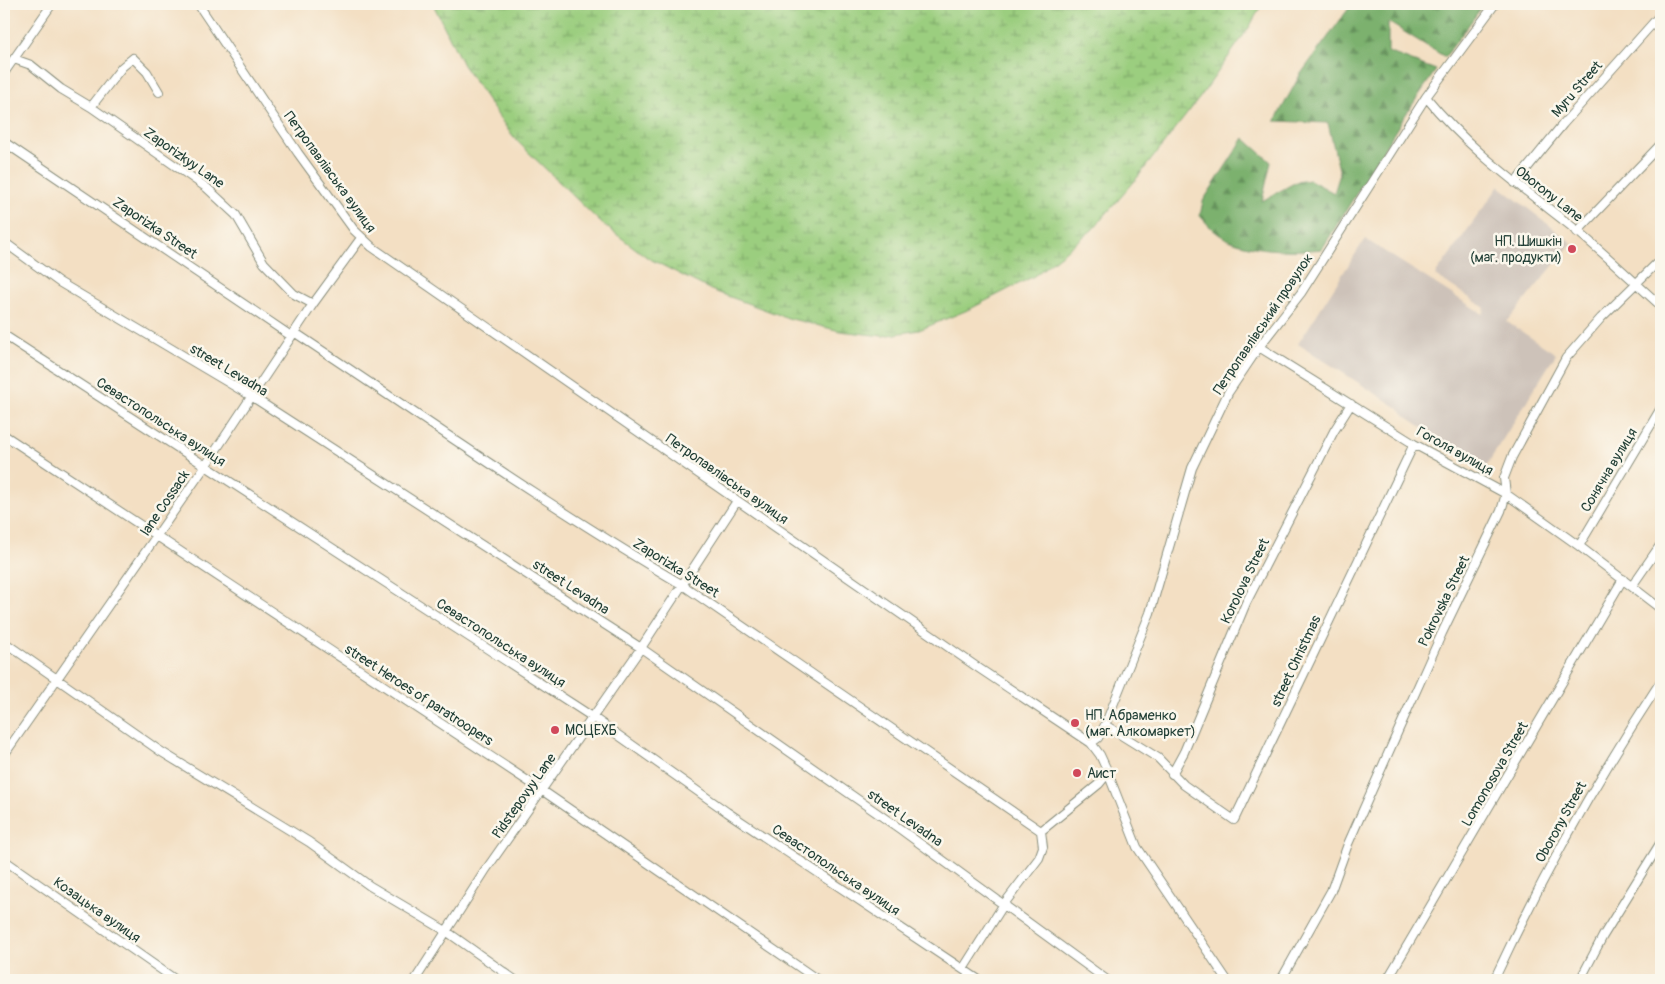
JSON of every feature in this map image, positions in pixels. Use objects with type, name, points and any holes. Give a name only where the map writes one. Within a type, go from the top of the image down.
[{"type":"street","points":[[4,73],[52,4]]},
{"type":"street","name":"Петропавлівська вулиця","points":[[198,4],[298,153],[361,238],[386,258],[1090,743],[1100,755],[1106,768],[1137,847],[1227,980]]},
{"type":"street","name":"Петропавлівський провулок","points":[[1090,743],[1098,738],[1105,726],[1150,613],[1192,468],[1228,393],[1259,347],[1300,293],[1426,97],[1495,4]]},
{"type":"street","name":"Myru Street","points":[[1515,183],[1563,124],[1661,14]]},
{"type":"street","name":"Zaporizkyy Lane","points":[[14,58],[31,66],[61,89],[91,107],[225,202],[236,215],[264,264],[294,294],[313,304]]},
{"type":"street","points":[[91,107],[110,80],[128,60],[133,58],[146,72],[158,92]]},
{"type":"street","name":"Oborony Lane","points":[[1426,97],[1451,128],[1515,183],[1578,232],[1661,306]]},
{"type":"street","name":"Zaporizka Street","points":[[4,142],[536,494],[681,584],[1041,831]]},
{"type":"street","points":[[1578,232],[1661,144]]},
{"type":"street","name":"lane Cossack","points":[[4,755],[206,465],[292,334],[361,238]]},
{"type":"street","name":"street Levadna","points":[[4,242],[59,282],[251,396],[641,648],[1004,904],[1108,980]]},
{"type":"street","name":"Pokrovska Street","points":[[1281,980],[1331,891],[1348,844],[1395,738],[1442,633],[1501,511],[1506,494],[1504,478],[1512,456],[1566,358],[1601,318],[1637,285],[1661,259]]},
{"type":"street","name":"Севастопольська вулиця","points":[[4,334],[594,718],[727,812],[914,939],[979,980]]},
{"type":"street","name":"Гоголя вулиця","points":[[1259,347],[1414,444],[1506,494],[1579,546],[1661,609]]},
{"type":"street","name":"Korolova Street","points":[[1172,774],[1184,752],[1246,603],[1334,431],[1351,404]]},
{"type":"street","name":"Сонячна вулиця","points":[[1579,546],[1661,408]]},
{"type":"street","name":"street Heroes of paratroopers","points":[[4,435],[543,791],[818,980]]},
{"type":"street","name":"street Christmas","points":[[1172,774],[1234,820],[1414,444]]},
{"type":"street","name":"Pidstepovyy Lane","points":[[415,980],[446,931],[594,718],[737,501]]},
{"type":"street","points":[[1632,586],[1661,544]]},
{"type":"street","name":"Lomonosova Street","points":[[1387,980],[1623,579]]},
{"type":"street","points":[[4,642],[160,751],[309,842],[370,886],[446,931],[515,980]]},
{"type":"street","name":"Oborony Street","points":[[1494,980],[1568,832],[1619,746],[1661,681]]},
{"type":"street","points":[[1105,726],[1158,758],[1172,774]]},
{"type":"street","points":[[963,969],[1004,904],[1039,858],[1043,847],[1041,831],[1099,784],[1104,778],[1106,768]]},
{"type":"street","points":[[1580,980],[1603,936],[1661,842]]},
{"type":"street","name":"Козацька вулиця","points":[[4,860],[176,980]]},
{"type":"shaded area","points":[[1499,186],[1572,243],[1507,322],[1556,354],[1485,468],[1405,416],[1398,408],[1298,344],[1365,239],[1483,314],[1485,308],[1435,275]]},
{"type":"green space","points":[[433,4],[1262,4],[1250,26],[1201,96],[1133,183],[1092,230],[1034,276],[970,309],[919,330],[883,336],[840,331],[788,318],[711,290],[648,258],[599,221],[513,137],[463,65]]},
{"type":"green space","points":[[1352,4],[1484,4],[1445,57],[1388,22],[1388,52],[1436,70],[1402,120],[1322,249],[1284,250],[1255,247],[1220,235],[1200,216],[1203,201],[1244,138],[1271,162],[1262,201],[1296,182],[1310,180],[1334,193],[1340,174],[1328,123],[1275,121],[1300,75]]},
{"type":"place","name":"НП. Шишкін (маг. продукти)","points":[[1572,249]]},
{"type":"place","name":"НП. Абраменко (маг. Алкомаркет)","points":[[1075,723]]},
{"type":"place","name":"МСЦЕХБ","points":[[555,730]]},
{"type":"place","name":"Аист","points":[[1077,773]]}]
